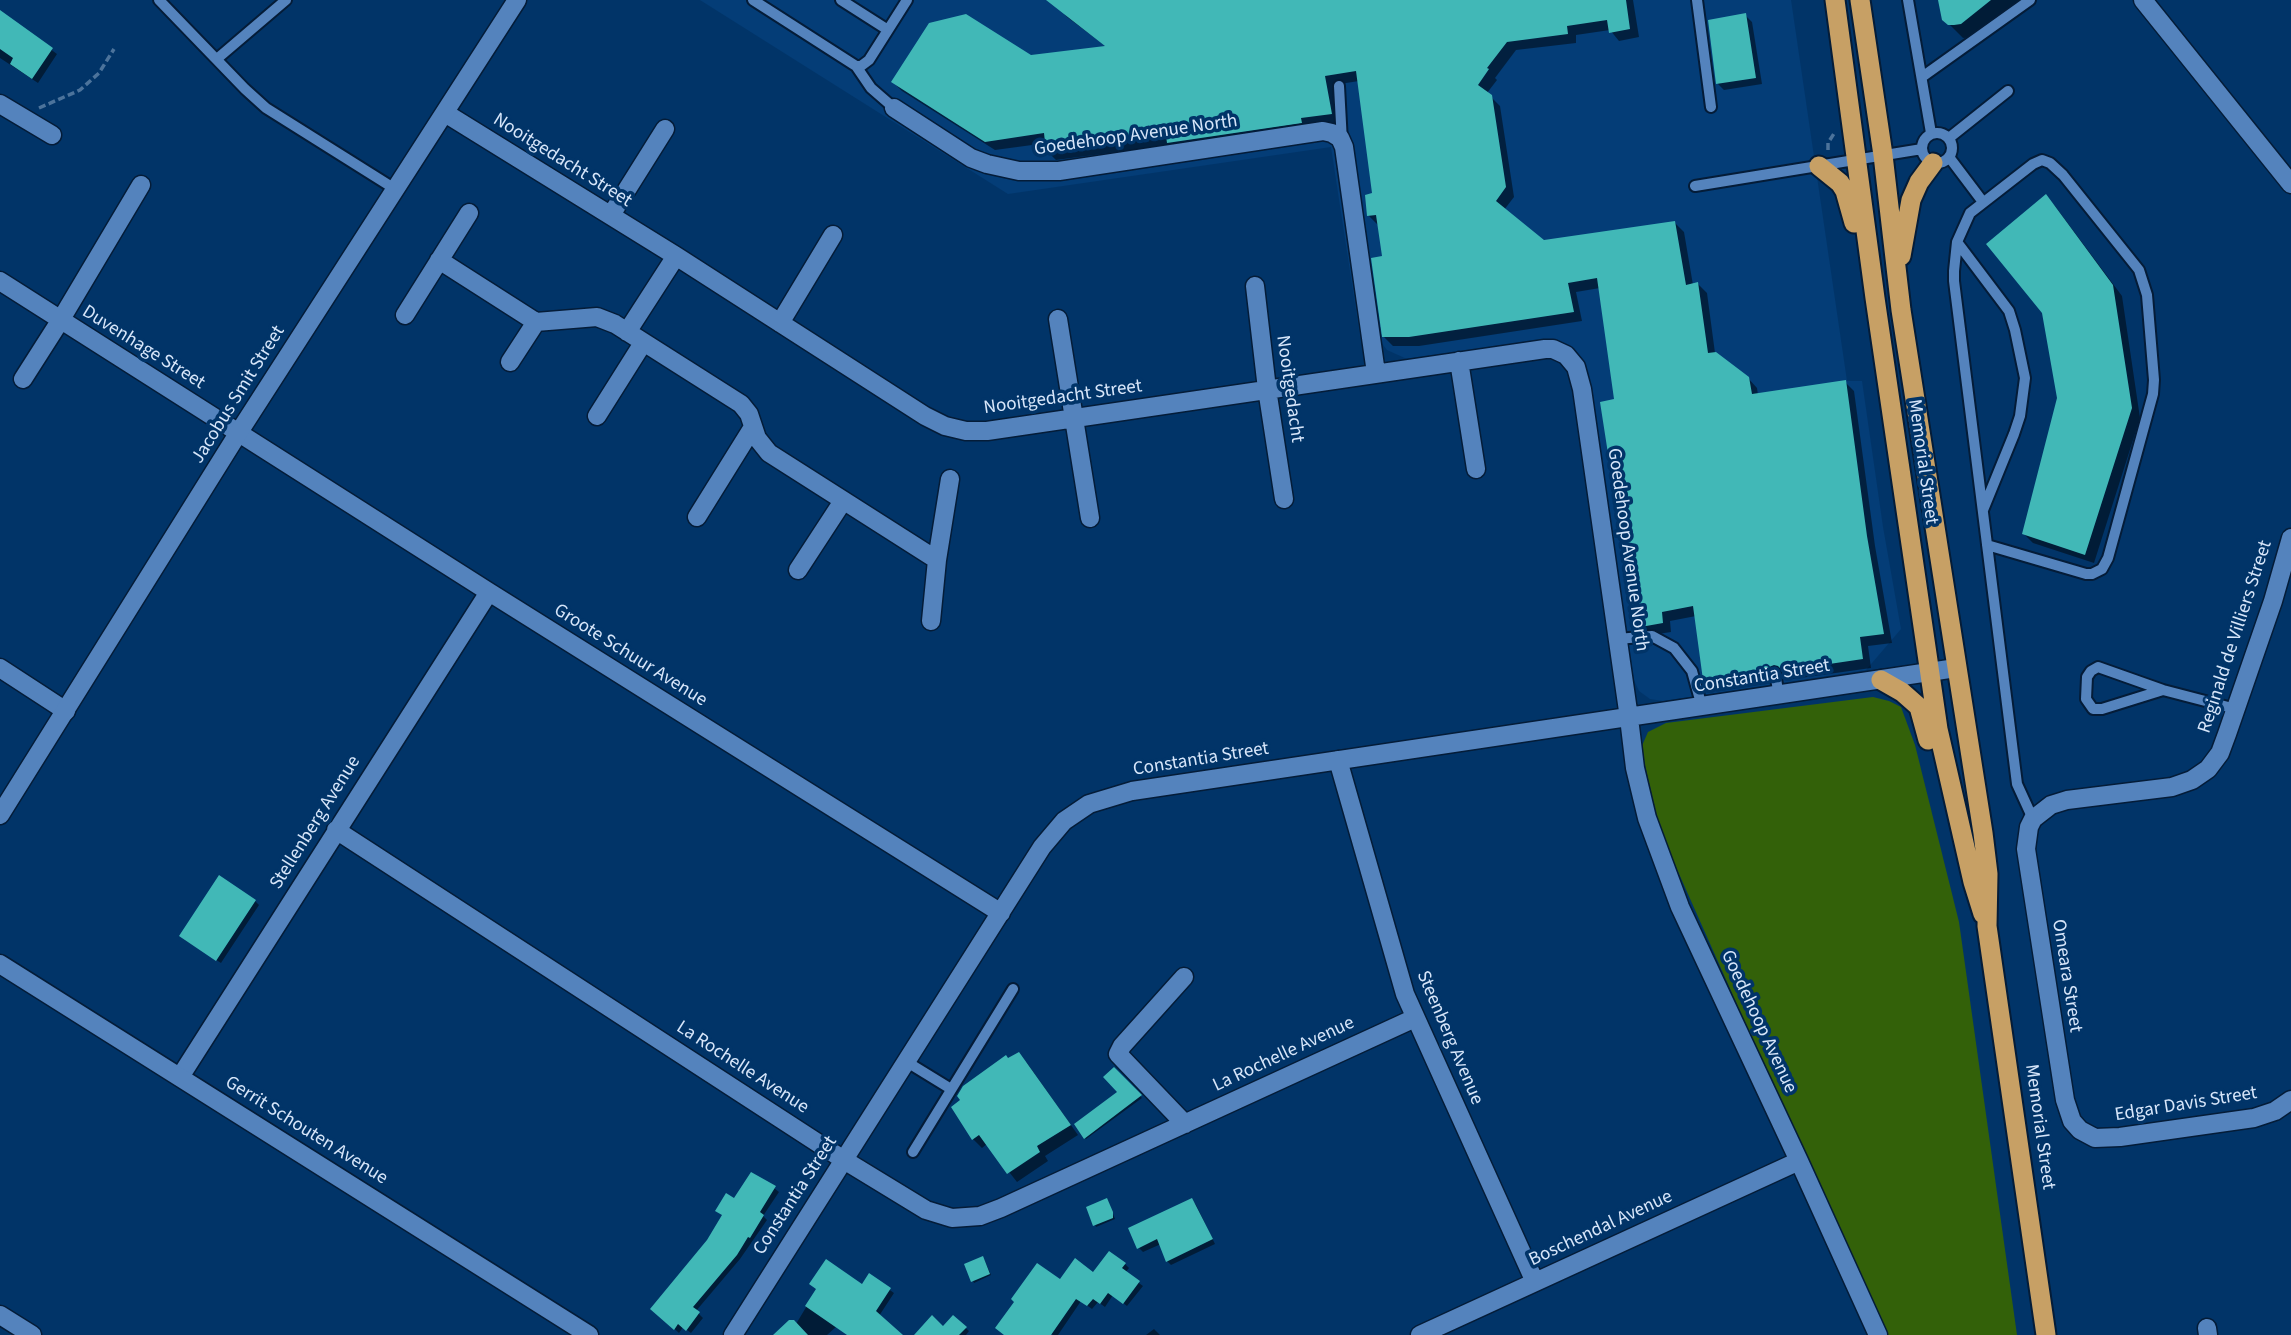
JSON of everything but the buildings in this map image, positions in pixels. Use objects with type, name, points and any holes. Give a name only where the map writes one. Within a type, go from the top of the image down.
[{"type":"highway","name":"Memorial Street","points":[[1835,0],[1875,298],[1930,672],[1944,757],[1977,898],[1987,926]]},
{"type":"highway","name":"Memorial Street","points":[[1860,0],[1883,155],[1897,279],[1988,874],[1987,926],[2046,1335]]},
{"type":"highway","points":[[1897,279],[1911,200],[1935,156]]},
{"type":"highway","points":[[1819,166],[1840,184],[1848,197],[1862,262],[1875,298]]},
{"type":"highway","points":[[1881,680],[1902,692],[1919,707],[1952,832],[1967,857]]},
{"type":"street","name":"Jacobus Smit Street","points":[[0,815],[239,432],[517,0]]},
{"type":"street","points":[[2143,0],[2291,184]]},
{"type":"street","points":[[0,104],[52,135]]},
{"type":"street","name":"Goedehoop Avenue North","points":[[894,108],[971,158],[1019,171],[1059,170],[1323,131],[1332,133],[1342,142]]},
{"type":"street","name":"Nooitgedacht Street","points":[[445,113],[676,256],[925,416],[945,426],[966,431],[987,431],[1553,349],[1571,360],[1579,375],[1582,389]]},
{"type":"street","points":[[611,215],[665,129]]},
{"type":"street","points":[[1342,142],[1376,373]]},
{"type":"street","name":"Duvenhage Street","points":[[23,379],[141,185]]},
{"type":"street","points":[[405,315],[469,213]]},
{"type":"street","points":[[780,323],[833,235]]},
{"type":"street","points":[[626,332],[676,256]]},
{"type":"street","points":[[439,260],[536,322],[597,317],[610,321],[741,404],[749,414],[759,441],[769,453],[937,561]]},
{"type":"street","name":"Duvenhage Street","points":[[0,281],[239,432]]},
{"type":"street","name":"Nooitgedacht","points":[[1255,286],[1284,499]]},
{"type":"street","points":[[1058,319],[1090,519]]},
{"type":"street","points":[[510,362],[536,322]]},
{"type":"street","points":[[597,416],[643,343]]},
{"type":"street","points":[[1459,361],[1476,469]]},
{"type":"street","name":"Goedehoop Avenue North","points":[[1582,389],[1629,718]]},
{"type":"street","points":[[697,517],[753,428]]},
{"type":"street","name":"Groote Schuur Avenue","points":[[239,432],[1001,913]]},
{"type":"street","points":[[931,621],[950,479]]},
{"type":"street","points":[[799,570],[843,501]]},
{"type":"street","name":"Reginald de Villiers Street","points":[[2033,818],[2043,809],[2059,802],[2172,787],[2192,780],[2214,761],[2236,709],[2273,601],[2291,537]]},
{"type":"street","name":"Stellenberg Avenue","points":[[180,1077],[489,592]]},
{"type":"street","points":[[0,668],[66,711]]},
{"type":"street","name":"Constantia Street","points":[[733,1335],[1052,833],[1074,812],[1089,804],[1132,792],[1956,668]]},
{"type":"street","name":"Goedehoop Avenue","points":[[1629,718],[1634,768],[1640,794],[1680,907],[1800,1161],[1878,1335]]},
{"type":"street","name":"Steenberg Avenue","points":[[1338,760],[1399,972],[1415,1018],[1535,1282]]},
{"type":"street","name":"Omeara Street","points":[[2033,818],[2027,835],[2027,865],[2065,1100],[2072,1121],[2085,1134]]},
{"type":"street","name":"La Rochelle Avenue","points":[[336,830],[844,1160],[926,1210],[951,1218],[967,1218],[1001,1208],[1415,1018]]},
{"type":"street","name":"Gerrit Schouten Avenue","points":[[0,964],[589,1335]]},
{"type":"street","points":[[1184,977],[1122,1046],[1118,1054],[1185,1124]]},
{"type":"street","name":"Edgar Davis Street","points":[[2085,1134],[2095,1139],[2110,1139],[2254,1118],[2275,1111],[2291,1100]]},
{"type":"street","name":"Boschendal Avenue","points":[[1420,1335],[1800,1161]]},
{"type":"street","points":[[0,1315],[24,1333]]},
{"type":"lane","points":[[159,0],[266,108],[395,189]]},
{"type":"lane","points":[[218,58],[286,0]]},
{"type":"lane","points":[[841,0],[888,30]]},
{"type":"lane","points":[[856,66],[869,60],[907,0]]},
{"type":"lane","points":[[1697,0],[1711,107]]},
{"type":"lane","points":[[1908,0],[1931,133]]},
{"type":"lane","points":[[1922,77],[2030,0]]},
{"type":"lane","name":"Goedehoop Avenue North","points":[[758,1],[856,66],[871,88],[894,108]]},
{"type":"lane","points":[[1339,86],[1342,142]]},
{"type":"lane","points":[[1949,138],[2008,91]]},
{"type":"lane","points":[[1695,186],[1857,158],[1883,155],[1935,156],[1952,147],[1949,138],[1944,134],[1931,133]]},
{"type":"lane","points":[[1931,133],[1922,143],[1983,202]]},
{"type":"lane","points":[[1987,545],[2086,574],[2102,569],[2108,558],[2148,417],[2154,380],[2147,295],[2138,270],[2056,167],[2042,160],[1983,202],[1967,218],[1957,242],[1954,281],[1983,512],[1987,545],[2017,784],[2033,818]]},
{"type":"lane","points":[[1957,242],[2009,311],[2025,378],[2020,416],[1983,512]]},
{"type":"lane","points":[[1618,639],[1652,636],[1674,648],[1692,671],[1702,707]]},
{"type":"lane","points":[[2163,690],[2097,709],[2087,703],[2087,677],[2098,667],[2163,690],[2236,709]]},
{"type":"lane","points":[[1775,673],[1779,696]]},
{"type":"lane","points":[[913,1153],[1013,989]]},
{"type":"lane","points":[[906,1062],[951,1089]]},
{"type":"path","points":[[17,114],[50,105],[80,90],[99,73],[114,49]]},
{"type":"shaded area","points":[[700,0],[1791,0],[1847,381],[1862,381],[1901,629],[1866,670],[1663,701],[1650,699],[1639,691],[1634,680],[1592,396],[1586,368],[1580,356],[1574,348],[1547,339],[1407,359],[1387,350],[1380,341],[1361,343],[1331,147],[1008,194]]},
{"type":"green space","points":[[1873,697],[1901,707],[1915,745],[1959,922],[2017,1335],[1888,1335],[1660,831],[1641,748],[1648,732],[1666,723]]}]
